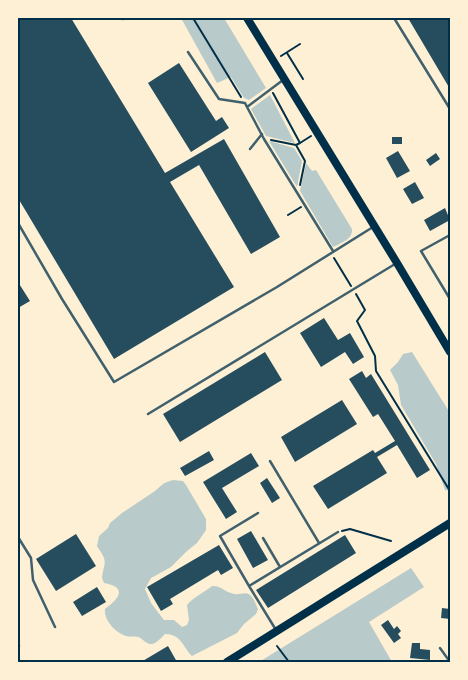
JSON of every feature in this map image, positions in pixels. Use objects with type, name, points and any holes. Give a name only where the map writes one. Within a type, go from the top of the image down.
[{"type":"main road","points":[[247,18],[450,352]]},
{"type":"main road","points":[[227,662],[450,524]]},
{"type":"lane","points":[[394,18],[450,109]]},
{"type":"lane","points":[[188,52],[219,99],[245,103],[333,252]]},
{"type":"lane","points":[[247,106],[284,79]]},
{"type":"lane","points":[[250,149],[262,134]]},
{"type":"lane","points":[[18,223],[114,382],[277,287],[375,226]]},
{"type":"lane","points":[[450,235],[421,251],[450,299]]},
{"type":"lane","points":[[148,414],[397,262]]},
{"type":"lane","points":[[270,461],[319,543]]},
{"type":"lane","points":[[258,513],[220,536],[277,631]]},
{"type":"lane","points":[[249,586],[338,532]]},
{"type":"lane","points":[[18,537],[31,558],[32,580],[55,627]]},
{"type":"lane","points":[[263,538],[280,567]]},
{"type":"lane","points":[[440,648],[450,662]]},
{"type":"path","points":[[193,18],[245,103]]},
{"type":"path","points":[[300,44],[287,52],[304,79]]},
{"type":"path","points":[[275,96],[300,143]]},
{"type":"path","points":[[264,138],[296,145],[316,132]]},
{"type":"path","points":[[296,145],[305,161],[298,193]]},
{"type":"path","points":[[288,215],[305,205]]},
{"type":"path","points":[[333,252],[334,259],[365,310],[357,321],[375,356],[376,371],[450,491]]},
{"type":"path","points":[[338,532],[350,529],[391,541]]},
{"type":"path","points":[[277,646],[289,662]]},
{"type":"shaded area","points":[[181,18],[224,18],[266,88],[249,100],[244,98],[231,77],[217,83]]},
{"type":"shaded area","points":[[270,95],[295,143],[266,136],[251,109]]},
{"type":"shaded area","points":[[269,141],[294,148],[302,161],[297,187]]},
{"type":"shaded area","points":[[306,163],[312,171],[316,170],[352,229],[349,238],[333,247],[300,191]]},
{"type":"shaded area","points":[[412,352],[450,413],[450,491],[445,490],[436,464],[401,405],[398,385],[390,370],[403,354]]},
{"type":"shaded area","points":[[173,480],[183,481],[186,485],[206,519],[206,530],[197,543],[171,567],[151,578],[145,589],[151,603],[164,620],[174,620],[182,627],[187,625],[189,620],[187,605],[212,586],[232,593],[248,594],[253,598],[258,609],[256,614],[237,633],[192,656],[175,636],[165,634],[156,642],[150,644],[140,638],[122,634],[111,626],[106,618],[105,609],[117,597],[119,590],[112,585],[104,583],[102,578],[104,559],[97,546],[99,536],[108,528],[110,523],[163,484]]},
{"type":"shaded area","points":[[411,568],[424,587],[369,622],[392,662],[259,662]]},
{"type":"building","points":[[18,18],[71,18],[165,173],[224,139],[280,237],[251,254],[199,165],[170,182],[234,287],[114,359],[18,198]]},
{"type":"building","points":[[408,18],[450,18],[450,89]]},
{"type":"building","points":[[179,63],[216,121],[222,117],[229,128],[191,152],[148,83]]},
{"type":"building","points":[[392,137],[402,137],[402,144],[392,144]]},
{"type":"building","points":[[398,151],[410,171],[397,178],[386,158]]},
{"type":"building","points":[[436,153],[440,159],[430,166],[426,160]]},
{"type":"building","points":[[415,182],[424,198],[412,204],[403,189]]},
{"type":"building","points":[[445,208],[450,220],[430,231],[424,220]]},
{"type":"building","points":[[18,282],[30,301],[18,308]]},
{"type":"building","points":[[324,318],[338,340],[350,333],[364,357],[353,364],[345,352],[321,367],[300,333]]},
{"type":"building","points":[[265,352],[282,380],[180,442],[163,414]]},
{"type":"building","points":[[362,371],[366,378],[371,374],[430,470],[417,478],[397,445],[377,457],[387,473],[328,509],[313,486],[373,450],[375,453],[395,441],[378,414],[373,417],[349,379]]},
{"type":"building","points":[[342,400],[357,424],[295,462],[281,437]]},
{"type":"building","points":[[209,451],[214,460],[185,476],[180,468]]},
{"type":"building","points":[[251,453],[259,466],[222,488],[237,512],[226,519],[203,482]]},
{"type":"building","points":[[267,478],[280,498],[272,503],[260,483]]},
{"type":"building","points":[[251,531],[268,560],[253,568],[237,539]]},
{"type":"building","points":[[76,534],[96,566],[56,591],[36,559]]},
{"type":"building","points":[[345,535],[356,553],[268,608],[256,590]]},
{"type":"building","points":[[219,545],[233,568],[221,575],[218,570],[170,599],[173,604],[161,611],[147,587]]},
{"type":"building","points":[[97,587],[106,602],[82,616],[73,602]]},
{"type":"building","points":[[442,608],[450,609],[450,619],[441,618]]},
{"type":"building","points":[[388,620],[394,629],[397,626],[401,631],[398,634],[401,638],[394,643],[381,625]]},
{"type":"building","points":[[412,643],[420,643],[420,649],[430,650],[430,660],[410,658]]},
{"type":"building","points":[[168,646],[177,662],[141,662]]}]
